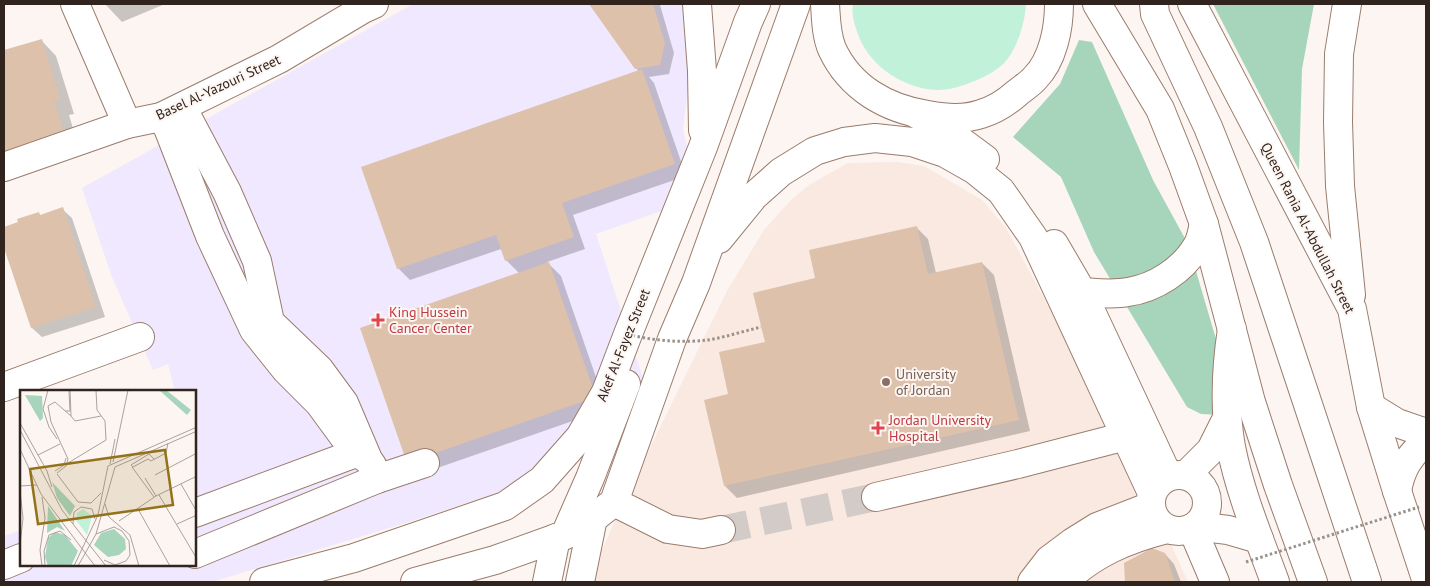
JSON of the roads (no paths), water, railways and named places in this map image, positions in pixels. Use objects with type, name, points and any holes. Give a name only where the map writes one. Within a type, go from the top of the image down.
[{"type":"main road","points":[[75,4],[127,124]]},
{"type":"main road","points":[[697,4],[702,71],[703,147]]},
{"type":"main road","name":"Akef Al-Fayez Street","points":[[264,582],[354,558],[505,506],[542,480],[580,437],[606,392],[703,147],[756,4]]},
{"type":"main road","points":[[580,582],[604,510],[696,283],[796,4]]},
{"type":"main road","points":[[825,4],[826,21],[832,48],[847,72],[870,95],[890,106],[915,113],[955,119],[982,114],[1006,103],[1036,78],[1050,53],[1057,34],[1058,4]]},
{"type":"main road","points":[[1097,4],[1160,109],[1204,224],[1251,402],[1278,485],[1313,582]]},
{"type":"main road","name":"Queen Rania Al-Abdullah Street","points":[[1192,4],[1352,309],[1371,407],[1396,491],[1426,579]]},
{"type":"main road","points":[[1346,4],[1339,54],[1338,122],[1340,186],[1352,309]]},
{"type":"main road","name":"Basel Al-Yazouri Street","points":[[4,167],[127,124],[172,112],[279,59],[366,5]]},
{"type":"main road","points":[[1150,7],[1208,127],[1254,242],[1367,582]]},
{"type":"main road","points":[[172,112],[168,128],[210,236],[254,330],[286,370],[319,403],[342,437],[366,463]]},
{"type":"main road","points":[[915,113],[948,131],[978,152],[1005,178],[1046,230],[1082,292],[1164,487],[1153,515],[1159,523],[1185,528],[1228,530],[1259,539]]},
{"type":"main road","points":[[696,283],[721,236],[754,196],[781,172],[815,151],[844,142],[875,138],[912,142],[946,153],[975,170],[1001,191],[1033,237],[1126,436],[1164,487]]},
{"type":"main road","points":[[1082,292],[1128,292],[1145,288],[1163,279],[1177,270],[1198,245],[1204,224]]},
{"type":"main road","points":[[547,582],[560,536],[593,469],[642,341],[644,294]]},
{"type":"main road","points":[[1232,327],[1226,388],[1231,447],[1238,475],[1275,582]]},
{"type":"main road","points":[[4,387],[140,337]]},
{"type":"main road","points":[[1371,407],[1397,423],[1426,433]]},
{"type":"main road","points":[[1032,582],[1049,560],[1081,537],[1164,487],[1211,450],[1228,418]]},
{"type":"main road","points":[[876,497],[1018,464],[1126,436]]},
{"type":"main road","points":[[1396,491],[1399,476],[1405,463],[1414,451],[1426,442]]},
{"type":"main road","points":[[196,553],[366,463]]},
{"type":"main road","points":[[196,513],[366,463],[425,463]]},
{"type":"main road","points":[[1064,582],[1094,557],[1117,545],[1137,537],[1185,528],[1204,518],[1208,508],[1208,498],[1204,488],[1196,479],[1164,487]]},
{"type":"main road","points":[[415,582],[495,560],[581,528],[604,510],[621,507],[668,529],[702,534],[720,530]]},
{"type":"main road","points":[[1185,528],[1214,582]]},
{"type":"main road","points":[[4,545],[20,538]]},
{"type":"main road","points":[[4,565],[20,558]]},
{"type":"tunnel","points":[[721,530],[876,497]]},
{"type":"place","name":"King Hussein Cancer Center","points":[[378,320]]},
{"type":"place","name":"University of Jordan","points":[[886,382]]},
{"type":"place","name":"Jordan University Hospital","points":[[878,428]]}]
